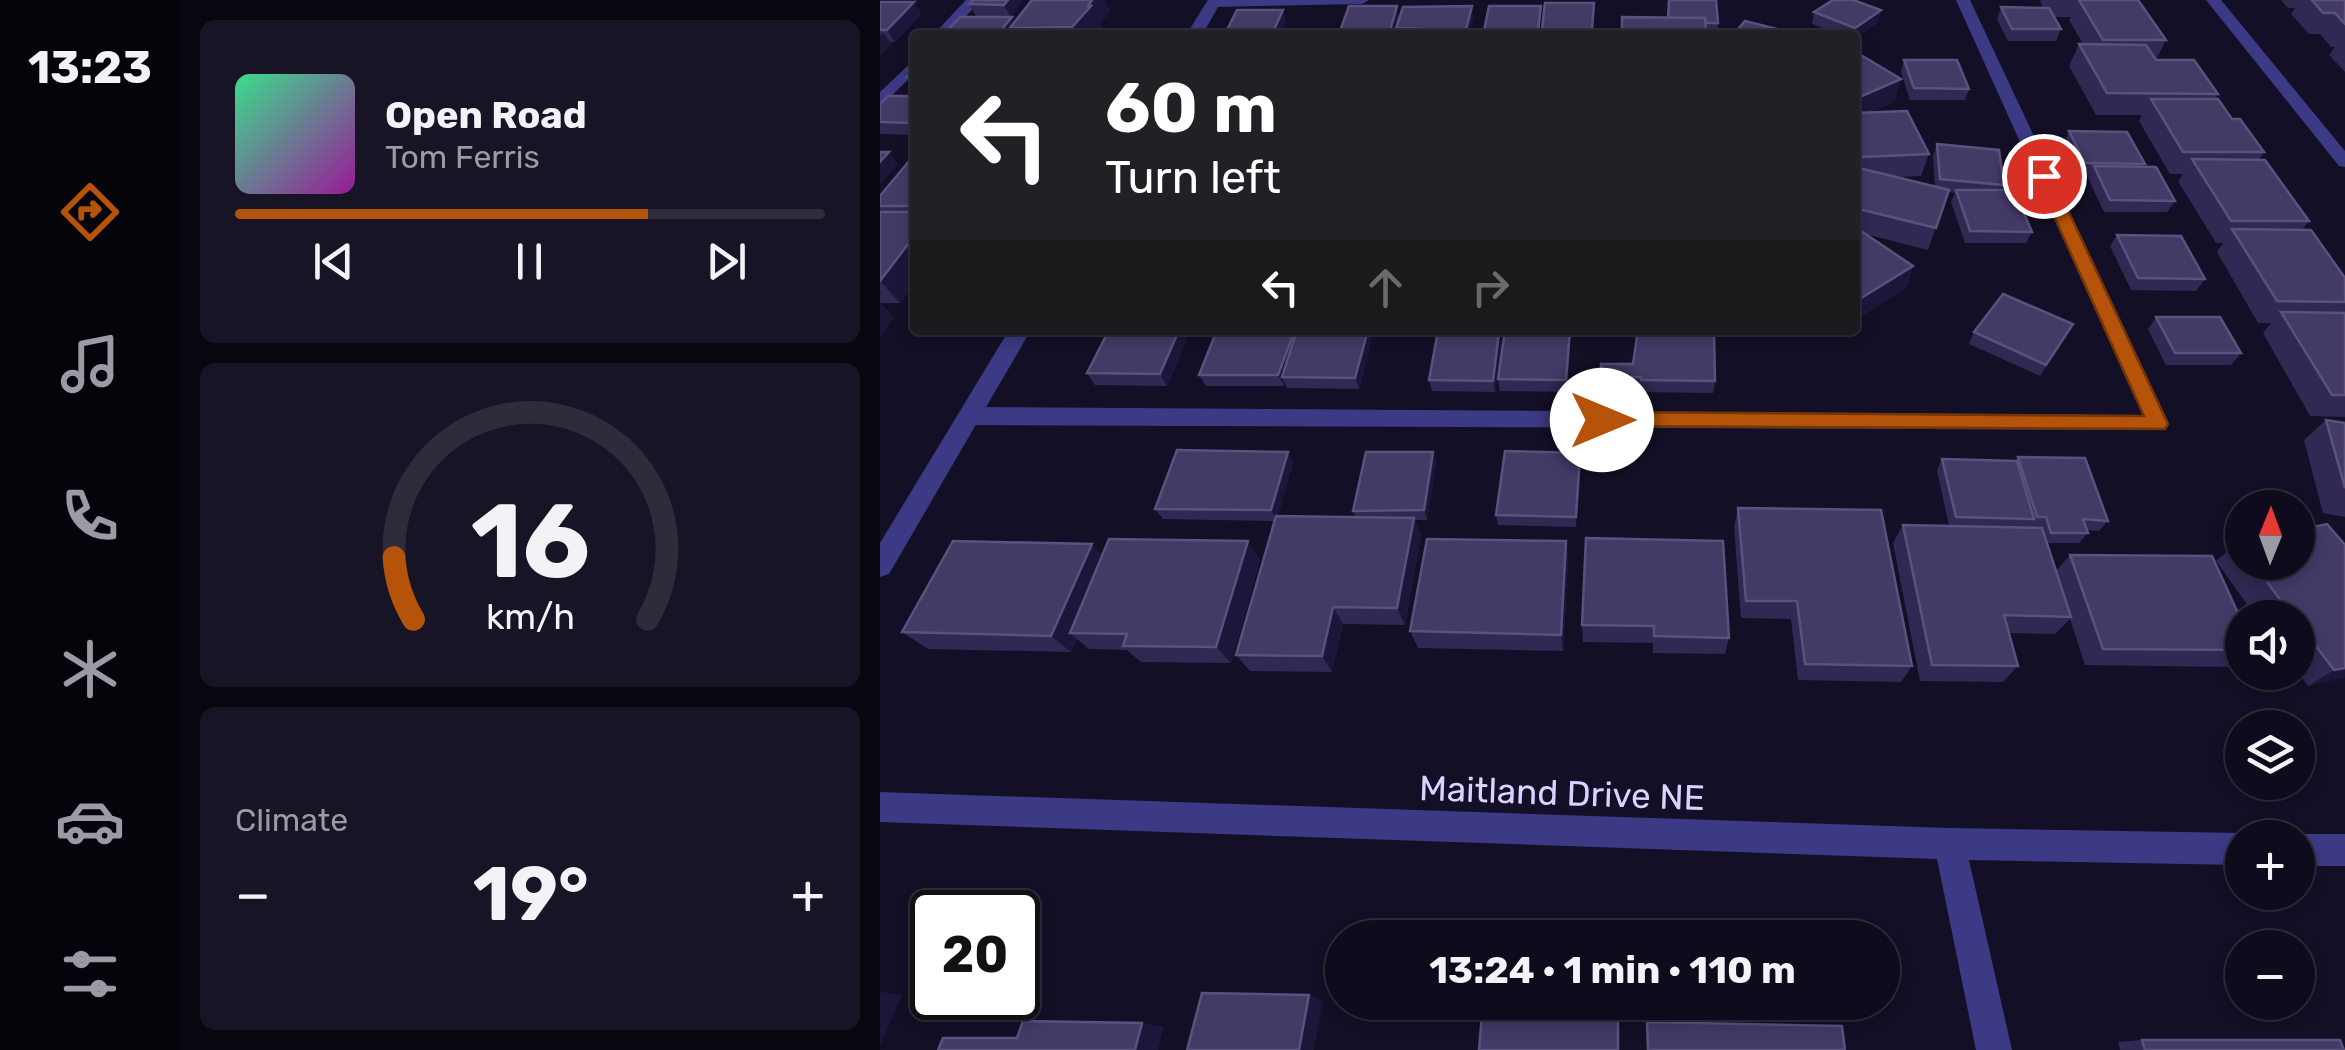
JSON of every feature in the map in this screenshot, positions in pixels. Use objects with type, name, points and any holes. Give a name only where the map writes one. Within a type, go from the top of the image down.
[{"type":"street","points":[[946,30],[974,0]]},
{"type":"street","points":[[1197,30],[1214,2],[1362,0]]},
{"type":"street","points":[[968,416],[2158,424],[1962,0]]},
{"type":"street","points":[[2213,0],[2345,162]]},
{"type":"street","points":[[880,102],[910,69]]},
{"type":"street","points":[[880,566],[1017,335]]},
{"type":"street","name":"Maitland Drive NE","points":[[880,807],[1950,844],[2225,849]]},
{"type":"street","points":[[1950,844],[1994,1050]]},
{"type":"street","points":[[2315,850],[2345,850]]},
{"type":"building","points":[[973,0],[1008,0],[1004,5],[969,4]]},
{"type":"building","points":[[1032,0],[1092,0],[1072,27],[1010,28]]},
{"type":"building","points":[[1669,0],[1716,0],[1718,23],[1705,23],[1705,18],[1668,18]]},
{"type":"building","points":[[1833,0],[1853,0],[1881,10],[1855,28],[1814,12]]},
{"type":"building","points":[[2079,0],[2138,0],[2166,40],[2103,40]]},
{"type":"building","points":[[2312,0],[2345,0],[2345,24],[2335,13],[2323,13]]},
{"type":"building","points":[[880,2],[914,2],[887,30],[880,30]]},
{"type":"building","points":[[1545,3],[1594,3],[1592,29],[1542,29]]},
{"type":"building","points":[[1349,6],[1397,6],[1390,30],[1340,30]]},
{"type":"building","points":[[1472,6],[1466,30],[1396,28],[1403,7]]},
{"type":"building","points":[[1489,6],[1541,6],[1538,30],[1484,30]]},
{"type":"building","points":[[2001,7],[2049,8],[2061,29],[2012,29]]},
{"type":"building","points":[[1237,10],[1283,10],[1274,30],[1227,30]]},
{"type":"building","points":[[960,17],[1012,17],[1001,30],[948,30]]},
{"type":"building","points":[[1622,17],[1705,18],[1706,30],[1622,30]]},
{"type":"building","points":[[1745,21],[1781,30],[1737,30]]},
{"type":"building","points":[[2079,44],[2146,45],[2156,60],[2194,60],[2218,94],[2107,93]]},
{"type":"building","points":[[1861,55],[1901,79],[1860,97]]},
{"type":"building","points":[[1904,60],[1957,60],[1969,89],[1914,88]]},
{"type":"building","points":[[888,96],[910,96],[910,123],[880,122],[880,104]]},
{"type":"building","points":[[2151,99],[2218,99],[2232,119],[2240,119],[2264,152],[2183,152]]},
{"type":"building","points":[[1907,111],[1929,154],[1862,157],[1860,113]]},
{"type":"building","points":[[2069,131],[2127,132],[2145,164],[2085,163]]},
{"type":"building","points":[[1937,144],[1999,150],[2004,185],[1940,179]]},
{"type":"building","points":[[2192,159],[2265,160],[2309,221],[2231,221]]},
{"type":"building","points":[[910,160],[910,206],[880,206],[880,196]]},
{"type":"building","points":[[2094,166],[2156,167],[2175,201],[2110,200]]},
{"type":"building","points":[[1860,168],[1949,190],[1936,228],[1860,209]]},
{"type":"building","points":[[1956,190],[2014,190],[2032,232],[1970,231]]},
{"type":"building","points":[[880,212],[910,212],[910,242],[880,281]]},
{"type":"building","points":[[2232,229],[2311,230],[2345,278],[2345,302],[2277,301]]},
{"type":"building","points":[[1860,230],[1913,266],[1860,299]]},
{"type":"building","points":[[2117,235],[2181,236],[2205,279],[2138,278]]},
{"type":"building","points":[[2003,294],[2073,324],[2046,365],[1974,332]]},
{"type":"building","points":[[2281,312],[2345,313],[2345,395],[2332,395]]},
{"type":"building","points":[[2156,317],[2220,317],[2241,353],[2175,353]]},
{"type":"building","points":[[1106,335],[1177,335],[1160,374],[1087,373]]},
{"type":"building","points":[[1215,335],[1293,335],[1278,375],[1199,375]]},
{"type":"building","points":[[1295,335],[1367,335],[1355,378],[1282,377]]},
{"type":"building","points":[[1437,335],[1499,335],[1493,381],[1429,380]]},
{"type":"building","points":[[1504,335],[1570,335],[1566,380],[1498,379]]},
{"type":"building","points":[[1637,335],[1714,335],[1715,381],[1631,377],[1631,385],[1601,384],[1601,364],[1633,364]]},
{"type":"building","points":[[2326,420],[2345,423],[2345,488]]},
{"type":"building","points":[[1177,450],[1288,452],[1271,510],[1155,509]]},
{"type":"building","points":[[1505,451],[1580,453],[1576,517],[1496,515]]},
{"type":"building","points":[[1366,452],[1433,452],[1424,510],[1353,511]]},
{"type":"building","points":[[2018,457],[2085,458],[2108,521],[2083,519],[2088,533],[2051,533],[2046,517],[2037,517]]},
{"type":"building","points":[[1942,459],[2017,461],[2034,519],[1956,517]]},
{"type":"building","points":[[1738,508],[1881,510],[1912,666],[1805,664],[1797,601],[1746,601]]},
{"type":"building","points":[[1276,516],[1414,518],[1397,608],[1333,607],[1322,656],[1236,655]]},
{"type":"building","points":[[2327,524],[2345,545],[2345,668],[2334,670],[2315,645],[2315,600],[2280,600],[2266,580],[2315,580],[2315,526]]},
{"type":"building","points":[[1903,525],[2042,528],[2071,617],[2004,615],[2018,666],[1932,665]]},
{"type":"building","points":[[1586,538],[1723,541],[1729,638],[1654,636],[1654,626],[1582,625]]},
{"type":"building","points":[[1109,539],[1248,541],[1216,647],[1123,646],[1127,634],[1070,633]]},
{"type":"building","points":[[1427,539],[1566,541],[1561,635],[1410,631]]},
{"type":"building","points":[[953,541],[1092,544],[1051,636],[902,632]]},
{"type":"building","points":[[2070,555],[2212,556],[2232,600],[2225,600],[2225,650],[2103,649]]},
{"type":"building","points":[[1202,993],[1309,995],[1299,1050],[1187,1050]]},
{"type":"building","points":[[1482,1020],[1618,1020],[1618,1050],[1479,1050]]},
{"type":"building","points":[[1023,1021],[1142,1023],[1135,1050],[938,1050],[943,1038],[1017,1038]]},
{"type":"building","points":[[1647,1022],[1842,1026],[1845,1050],[1648,1050]]},
{"type":"building","points":[[2142,1040],[2340,1040],[2344,1050],[2145,1050]]},
{"type":"route","points":[[1602,420],[2158,424],[2044,176]]}]
